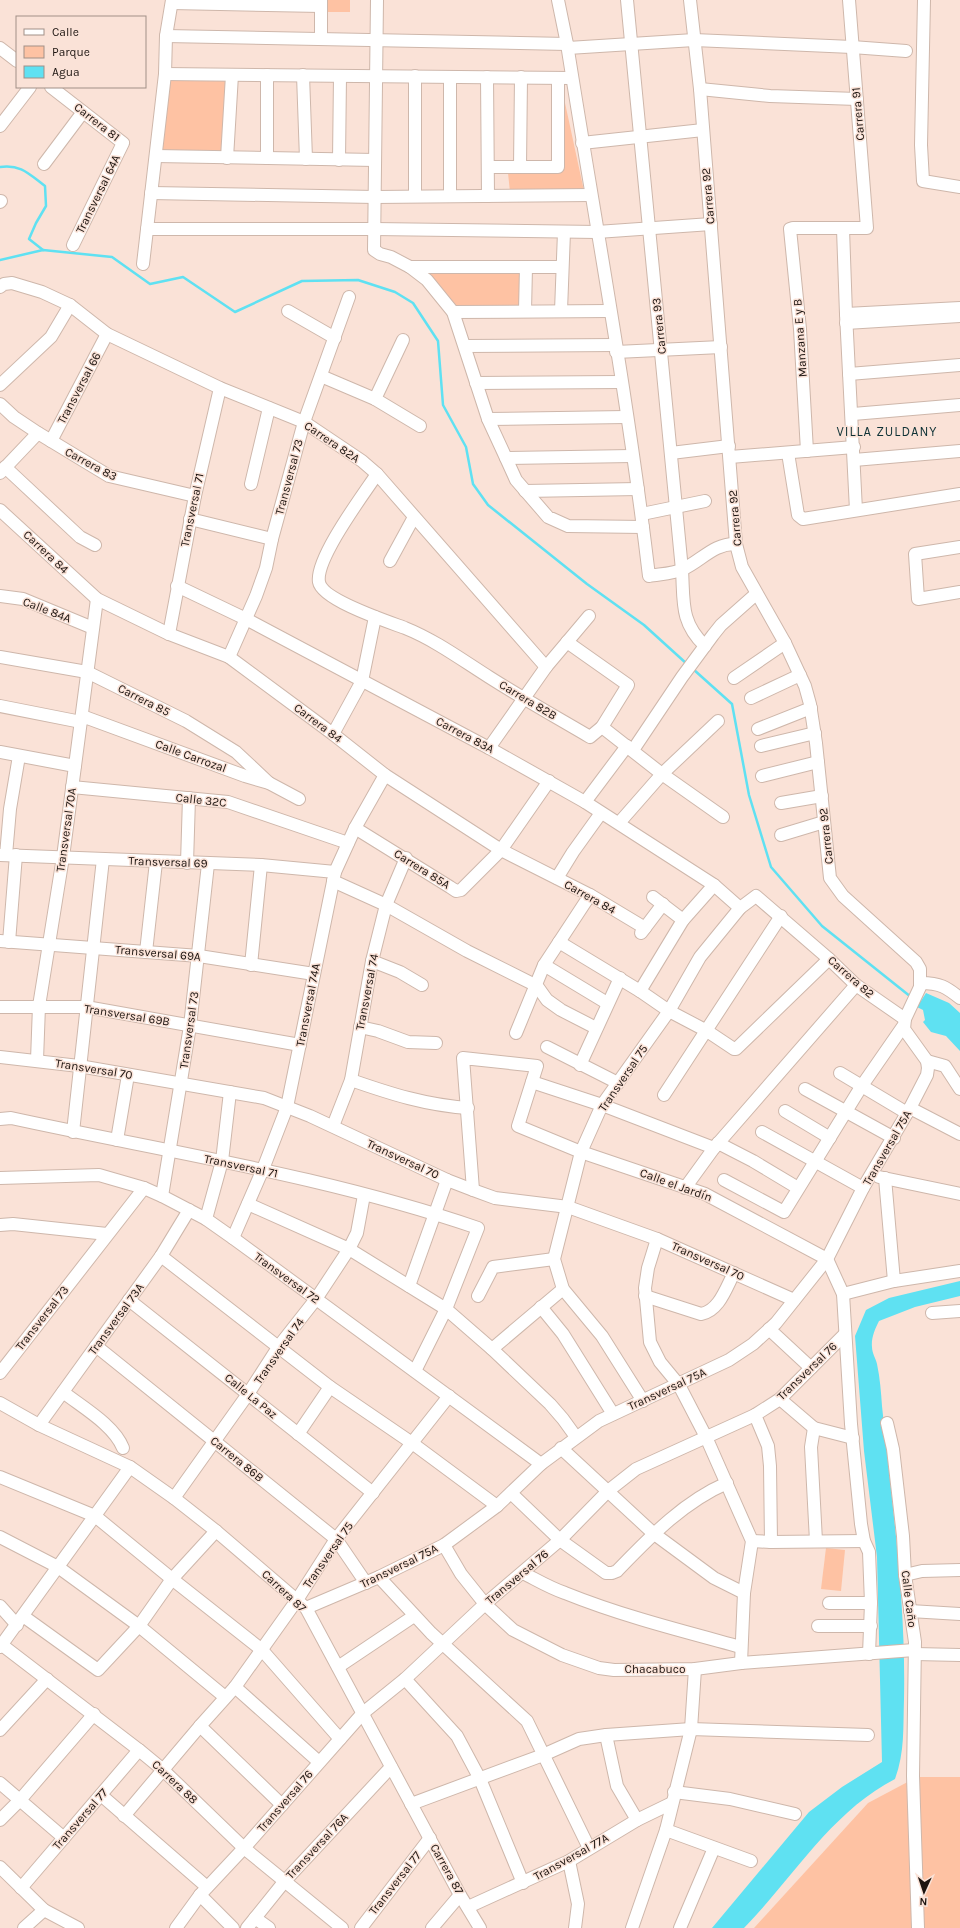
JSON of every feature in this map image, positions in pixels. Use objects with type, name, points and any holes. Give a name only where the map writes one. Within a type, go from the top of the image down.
[{"type":"street","points":[[377,0],[375,197],[373,246],[375,252],[392,257],[410,267],[432,285],[453,312],[488,419],[516,480],[548,517],[568,526],[643,527]]},
{"type":"street","points":[[558,0],[568,46],[571,78],[610,311],[642,514],[649,576],[682,570],[705,554],[727,544],[736,544]]},
{"type":"street","name":"Carrera 93","points":[[627,0],[687,622],[704,647]]},
{"type":"street","name":"Carrera 92","points":[[690,0],[700,89],[730,451],[736,544],[742,567],[785,643],[800,675],[811,708],[832,882],[843,896],[916,962],[920,969],[921,985]]},
{"type":"street","name":"Carrera 91","points":[[843,229],[867,228],[849,0]]},
{"type":"street","points":[[924,0],[921,145],[923,181],[960,187]]},
{"type":"street","points":[[143,264],[165,74],[166,36],[172,2],[321,3],[321,39]]},
{"type":"street","points":[[166,36],[376,40],[568,46],[694,40],[906,51]]},
{"type":"street","points":[[0,48],[16,60]]},
{"type":"street","points":[[165,74],[571,78]]},
{"type":"street","points":[[227,158],[232,75]]},
{"type":"street","points":[[267,75],[267,158]]},
{"type":"street","points":[[303,76],[306,159]]},
{"type":"street","points":[[339,160],[340,76]]},
{"type":"street","points":[[415,76],[415,196]]},
{"type":"street","points":[[450,77],[450,196]]},
{"type":"street","points":[[487,77],[488,196]]},
{"type":"street","points":[[520,167],[521,77]]},
{"type":"street","points":[[488,167],[558,167],[558,78]]},
{"type":"street","points":[[0,126],[29,88]]},
{"type":"street","name":"Carrera 81","points":[[52,88],[123,143]]},
{"type":"street","points":[[700,89],[770,96],[856,99]]},
{"type":"street","points":[[44,164],[83,112]]},
{"type":"street","points":[[582,143],[703,130]]},
{"type":"street","name":"Transversal 64A","points":[[73,245],[123,143]]},
{"type":"street","points":[[156,156],[375,160]]},
{"type":"street","points":[[151,194],[375,197],[591,195]]},
{"type":"street","points":[[147,229],[374,229],[597,232],[711,224]]},
{"type":"street","name":"Manzana E y B","points":[[807,451],[800,329],[790,231],[793,228],[843,229]]},
{"type":"street","points":[[843,229],[856,510]]},
{"type":"street","points":[[561,311],[561,268],[564,232]]},
{"type":"street","points":[[410,267],[561,268]]},
{"type":"street","points":[[525,311],[526,267]]},
{"type":"street","name":"Carrera 82A","points":[[0,287],[4,284],[12,283],[42,292],[70,305],[106,334],[220,388],[304,422],[362,461],[377,474],[546,667]]},
{"type":"street","name":"Transversal 73","points":[[229,657],[266,568],[272,539],[304,422],[349,297]]},
{"type":"street","points":[[0,385],[50,336],[70,305]]},
{"type":"street","points":[[846,318],[960,308]]},
{"type":"street","points":[[288,311],[334,338]]},
{"type":"street","points":[[453,312],[610,311]]},
{"type":"street","points":[[846,318],[960,316]]},
{"type":"street","name":"Transversal 66","points":[[51,441],[106,334]]},
{"type":"street","points":[[375,399],[403,340]]},
{"type":"street","points":[[465,346],[661,350],[721,347]]},
{"type":"street","points":[[849,374],[960,365]]},
{"type":"street","points":[[320,376],[375,399],[420,426]]},
{"type":"street","points":[[476,383],[621,382]]},
{"type":"street","name":"Transversal 71","points":[[169,634],[190,519],[220,388]]},
{"type":"street","name":"Carrera 83","points":[[0,404],[14,417],[38,433],[109,476],[195,496]]},
{"type":"street","points":[[852,414],[960,405]]},
{"type":"street","points":[[252,484],[269,408]]},
{"type":"street","points":[[488,419],[626,417]]},
{"type":"street","points":[[38,433],[3,470],[80,537],[95,545]]},
{"type":"street","points":[[671,453],[730,451],[788,453],[854,447]]},
{"type":"street","points":[[854,460],[960,451]]},
{"type":"street","points":[[788,453],[798,515],[800,518],[960,494]]},
{"type":"street","points":[[506,458],[632,456]]},
{"type":"street","name":"Carrera 82B","points":[[377,474],[335,536],[324,559],[318,580],[320,586],[345,604],[435,642],[525,699],[590,737],[602,727]]},
{"type":"street","points":[[525,491],[638,489]]},
{"type":"street","points":[[642,514],[705,502]]},
{"type":"street","name":"Carrera 84","points":[[0,510],[97,599],[169,634],[229,657],[333,734],[385,775],[501,850],[590,895],[643,931],[658,901],[683,920]]},
{"type":"street","points":[[390,561],[414,517]]},
{"type":"street","points":[[190,519],[272,539]]},
{"type":"street","points":[[960,547],[915,554],[918,599],[960,592]]},
{"type":"street","name":"Carrera 83A","points":[[177,586],[246,619],[489,748],[585,802],[714,885],[740,908]]},
{"type":"street","points":[[585,802],[630,748],[721,625],[756,594]]},
{"type":"street","name":"Calle 84A","points":[[0,596],[23,599],[93,628]]},
{"type":"street","name":"Transversal 70A","points":[[37,1060],[39,1006],[63,857],[97,599]]},
{"type":"street","points":[[489,748],[525,699],[546,667],[589,616]]},
{"type":"street","points":[[333,734],[362,681],[375,617]]},
{"type":"street","points":[[567,642],[628,685],[602,727],[662,774],[723,817]]},
{"type":"street","points":[[734,678],[785,643]]},
{"type":"street","name":"Carrera 85","points":[[0,656],[87,672],[192,725],[236,752],[270,783]]},
{"type":"street","points":[[752,698],[800,675]]},
{"type":"street","name":"Calle Carrozal","points":[[0,706],[81,719],[245,776],[270,783],[299,799]]},
{"type":"street","points":[[758,729],[811,708]]},
{"type":"street","points":[[618,823],[662,774],[718,721]]},
{"type":"street","points":[[761,746],[815,733]]},
{"type":"street","points":[[0,752],[75,766]]},
{"type":"street","points":[[5,942],[7,855],[5,809],[19,756]]},
{"type":"street","points":[[762,776],[818,762]]},
{"type":"street","name":"Transversal 74A","points":[[233,1238],[263,1169],[287,1107],[334,877],[355,828],[385,775]]},
{"type":"street","points":[[501,850],[548,781]]},
{"type":"street","name":"Calle 32C","points":[[72,788],[228,802],[348,843]]},
{"type":"street","points":[[781,803],[822,796]]},
{"type":"street","points":[[186,863],[188,798]]},
{"type":"street","points":[[557,878],[601,812]]},
{"type":"street","points":[[781,835],[824,822]]},
{"type":"street","name":"Carrera 85A","points":[[355,828],[406,858],[456,891],[461,890],[501,850]]},
{"type":"street","name":"Transversal 69","points":[[7,855],[261,865],[334,877],[467,951],[537,986]]},
{"type":"street","name":"Transversal 74","points":[[333,1126],[351,1080],[372,961],[386,905],[406,858]]},
{"type":"street","points":[[73,1132],[79,1066],[94,948],[103,859]]},
{"type":"street","points":[[146,952],[156,862]]},
{"type":"street","name":"Transversal 73","points":[[162,1196],[190,1026],[199,956],[208,864]]},
{"type":"street","points":[[251,965],[261,865]]},
{"type":"street","points":[[640,991],[683,920],[714,885]]},
{"type":"street","points":[[516,1033],[537,986],[544,965],[590,895]]},
{"type":"street","name":"Transversal 75","points":[[554,1259],[582,1152],[602,1105],[669,1011],[700,957],[740,908],[756,896]]},
{"type":"street","name":"Carrera 82","points":[[756,896],[781,916],[856,985],[906,1018],[906,1034],[927,1064]]},
{"type":"street","points":[[664,1095],[781,916]]},
{"type":"street","name":"Transversal 69A","points":[[5,942],[199,956],[314,974]]},
{"type":"street","points":[[559,942],[620,978],[669,1011],[707,1031],[734,1049],[736,1049],[829,959]]},
{"type":"street","points":[[372,961],[400,972],[422,985]]},
{"type":"street","points":[[544,965],[607,1003]]},
{"type":"street","points":[[580,1065],[607,1003],[620,978]]},
{"type":"street","points":[[724,1180],[784,1212],[861,1087],[906,1018],[921,985],[932,983],[945,986],[960,998]]},
{"type":"street","points":[[685,1188],[716,1146],[856,985]]},
{"type":"street","points":[[537,986],[547,1000],[561,1010],[596,1028]]},
{"type":"street","name":"Transversal 69B","points":[[0,1006],[86,1007],[300,1046]]},
{"type":"street","points":[[360,1027],[408,1042],[436,1043]]},
{"type":"street","points":[[547,1047],[618,1083]]},
{"type":"street","name":"Transversal 70","points":[[0,1057],[37,1060],[79,1066],[264,1098],[333,1126],[447,1180],[473,1190],[495,1198],[568,1207],[657,1239],[794,1300]]},
{"type":"street","points":[[473,1190],[468,1108],[462,1060],[464,1057],[537,1066],[532,1082],[602,1105],[754,1161],[798,1188]]},
{"type":"street","points":[[927,1064],[945,1066],[960,1089]]},
{"type":"street","name":"Transversal 75A","points":[[301,1604],[366,1583],[444,1545],[497,1506],[542,1464],[576,1437],[613,1414],[679,1385],[729,1360],[753,1344],[769,1329],[827,1260],[863,1188],[894,1138],[927,1075],[927,1064]]},
{"type":"street","points":[[840,1073],[861,1087],[960,1134]]},
{"type":"street","points":[[117,1140],[128,1075]]},
{"type":"street","points":[[351,1080],[409,1099],[438,1106],[468,1108]]},
{"type":"street","name":"Calle el Jardín","points":[[532,1082],[518,1126],[582,1152],[705,1194],[827,1260]]},
{"type":"street","points":[[805,1089],[894,1138]]},
{"type":"street","points":[[206,1219],[222,1161],[230,1092]]},
{"type":"street","points":[[785,1111],[830,1138]]},
{"type":"street","name":"Transversal 71","points":[[0,1119],[11,1118],[73,1132],[263,1169],[435,1213],[478,1228],[446,1308]]},
{"type":"street","points":[[762,1132],[863,1188]]},
{"type":"street","name":"Transversal 72","points":[[0,1178],[99,1175],[144,1188],[189,1210],[206,1219],[233,1238],[542,1464]]},
{"type":"street","points":[[871,1175],[960,1194]]},
{"type":"street","points":[[885,1178],[894,1281]]},
{"type":"street","points":[[409,1286],[447,1180]]},
{"type":"street","name":"Transversal 73","points":[[0,1373],[144,1188]]},
{"type":"street","name":"Transversal 74","points":[[174,1498],[215,1442],[279,1346],[316,1299],[349,1249],[357,1233],[364,1195]]},
{"type":"street","points":[[248,1204],[349,1249],[446,1308],[550,1404],[563,1418],[576,1437]]},
{"type":"street","name":"Transversal 73A","points":[[40,1425],[161,1256],[189,1210]]},
{"type":"street","points":[[0,1225],[13,1224],[107,1234]]},
{"type":"street","points":[[657,1239],[648,1268],[645,1296],[650,1342],[660,1362],[679,1385],[706,1437],[752,1541],[744,1593],[741,1663]]},
{"type":"street","points":[[161,1256],[330,1387],[412,1443],[497,1506]]},
{"type":"street","points":[[478,1296],[493,1267],[554,1259],[563,1289],[602,1336],[643,1401]]},
{"type":"street","name":"Transversal 76","points":[[176,1928],[203,1891],[244,1848],[362,1713],[404,1679],[485,1604],[560,1540],[608,1491],[636,1469],[755,1415],[780,1399],[845,1334],[843,1294],[827,1260]]},
{"type":"street","points":[[843,1294],[894,1281],[960,1271]]},
{"type":"street","points":[[645,1296],[701,1314],[707,1313],[714,1309],[734,1273]]},
{"type":"street","points":[[492,1349],[563,1289]]},
{"type":"street","name":"Calle La Paz","points":[[129,1300],[373,1493]]},
{"type":"street","points":[[541,1307],[563,1334],[613,1414]]},
{"type":"street","points":[[414,1371],[446,1308]]},
{"type":"street","points":[[932,1313],[960,1311]]},
{"type":"street","points":[[769,1329],[811,1368]]},
{"type":"street","points":[[845,1334],[853,1438],[864,1541],[869,1552],[871,1653]]},
{"type":"street","name":"Carrera 86B","points":[[96,1346],[336,1539],[366,1583]]},
{"type":"street","points":[[298,1434],[330,1387]]},
{"type":"street","points":[[63,1392],[111,1430],[120,1441],[123,1448]]},
{"type":"street","name":"Transversal 75","points":[[124,1816],[162,1769],[235,1687],[262,1650],[301,1604],[336,1539],[449,1396]]},
{"type":"street","points":[[780,1399],[814,1428],[853,1438]]},
{"type":"street","name":"Carrera 87","points":[[0,1403],[40,1425],[130,1467],[174,1498],[216,1531],[301,1604],[338,1667],[460,1895],[468,1906],[476,1925]]},
{"type":"street","points":[[755,1415],[768,1446],[770,1466],[771,1542]]},
{"type":"street","name":"Calle Caño","points":[[887,1423],[893,1450],[910,1611],[918,1928]]},
{"type":"street","points":[[814,1428],[811,1447],[816,1541]]},
{"type":"street","points":[[561,1448],[653,1533],[714,1578],[744,1593]]},
{"type":"street","points":[[1,1646],[130,1467]]},
{"type":"street","points":[[0,1477],[95,1516],[262,1650],[340,1739]]},
{"type":"street","points":[[511,1493],[560,1540],[610,1574],[617,1571],[653,1533],[700,1496],[727,1483]]},
{"type":"street","points":[[0,1606],[98,1670],[139,1626],[172,1579],[216,1531]]},
{"type":"street","points":[[0,1537],[58,1567],[139,1626],[225,1697]]},
{"type":"street","points":[[752,1541],[864,1541]]},
{"type":"street","name":"Chacabuco","points":[[444,1545],[461,1574],[485,1604],[512,1630],[537,1644],[582,1663],[599,1668],[614,1670],[695,1669],[741,1663],[871,1653],[912,1652],[960,1655]]},
{"type":"street","points":[[905,1575],[922,1571],[960,1570]]},
{"type":"street","points":[[523,1573],[564,1593],[584,1600],[670,1628],[742,1647]]},
{"type":"street","points":[[379,1577],[414,1616],[527,1721],[589,1848]]},
{"type":"street","points":[[830,1603],[871,1603]]},
{"type":"street","points":[[910,1611],[960,1614]]},
{"type":"street","points":[[338,1667],[414,1616]]},
{"type":"street","points":[[818,1626],[871,1626]]},
{"type":"street","name":"Carrera 88","points":[[1,1646],[94,1714],[140,1750],[162,1769],[244,1848],[342,1928]]},
{"type":"street","points":[[632,1928],[666,1830],[691,1729],[695,1669]]},
{"type":"street","points":[[0,1730],[47,1679]]},
{"type":"street","points":[[404,1679],[457,1736],[480,1779],[523,1883]]},
{"type":"street","points":[[235,1687],[319,1762]]},
{"type":"street","points":[[0,1820],[20,1800],[94,1714]]},
{"type":"street","points":[[200,1726],[282,1804]]},
{"type":"street","points":[[411,1804],[543,1755],[579,1739],[606,1735],[691,1729],[868,1735]]},
{"type":"street","points":[[606,1735],[617,1786],[637,1820]]},
{"type":"street","name":"Transversal 77","points":[[21,1888],[140,1750]]},
{"type":"street","name":"Transversal 76A","points":[[247,1928],[284,1882],[391,1767]]},
{"type":"street","points":[[0,1783],[64,1838]]},
{"type":"street","points":[[101,1795],[203,1891],[233,1928]]},
{"type":"street","points":[[673,1798],[730,1799],[795,1814]]},
{"type":"street","name":"Transversal 77A","points":[[468,1906],[523,1883],[569,1861],[673,1798]]},
{"type":"street","points":[[666,1830],[751,1861]]},
{"type":"street","name":"Transversal 77","points":[[361,1928],[430,1838]]},
{"type":"street","points":[[680,1928],[714,1848]]},
{"type":"street","points":[[569,1861],[578,1904],[575,1928]]},
{"type":"street","points":[[0,1868],[44,1910],[78,1928]]},
{"type":"street","points":[[432,1928],[460,1895]]},
{"type":"street","points":[[24,1928],[44,1910]]},
{"type":"street","points":[[36,1928],[44,1910]]},
{"type":"street","points":[[255,1918],[269,1928]]},
{"type":"green space","points":[[327,0],[350,0],[350,12],[327,12]]},
{"type":"green space","points":[[167,79],[226,80],[222,152],[159,153]]},
{"type":"green space","points":[[562,89],[584,191],[510,192],[508,173],[562,171]]},
{"type":"green space","points":[[418,271],[522,271],[522,309],[454,309]]},
{"type":"green space","points":[[826,1548],[845,1550],[841,1591],[821,1589]]},
{"type":"green space","points":[[917,1777],[960,1777],[960,1928],[754,1928],[868,1803]]},
{"type":"water","points":[[926,993],[949,1003],[960,1013],[960,1051],[946,1036],[931,1032],[923,1022],[925,1020],[923,1010],[917,1007]]},
{"type":"water","points":[[960,1281],[960,1296],[915,1307],[879,1321],[872,1340],[872,1349],[877,1364],[880,1385],[898,1552],[903,1626],[903,1739],[895,1779],[872,1793],[851,1809],[832,1827],[744,1928],[712,1928],[809,1812],[842,1787],[882,1762],[877,1557],[864,1451],[855,1336],[866,1310],[889,1298]]},
{"type":"waterway","points":[[0,167],[14,167],[24,171],[45,186],[46,206],[29,239],[43,250]]},
{"type":"waterway","points":[[0,260],[43,250],[112,257],[150,284],[183,277],[235,312],[302,281],[358,280],[395,292],[413,303],[438,341],[443,405],[466,447],[473,484],[488,505],[587,584],[644,625],[687,664]]},
{"type":"waterway","points":[[693,669],[732,704],[749,795],[771,867],[822,926],[911,997]]},
{"type":"district","name":"VILLA ZULDANY","points":[[887,431]]}]
